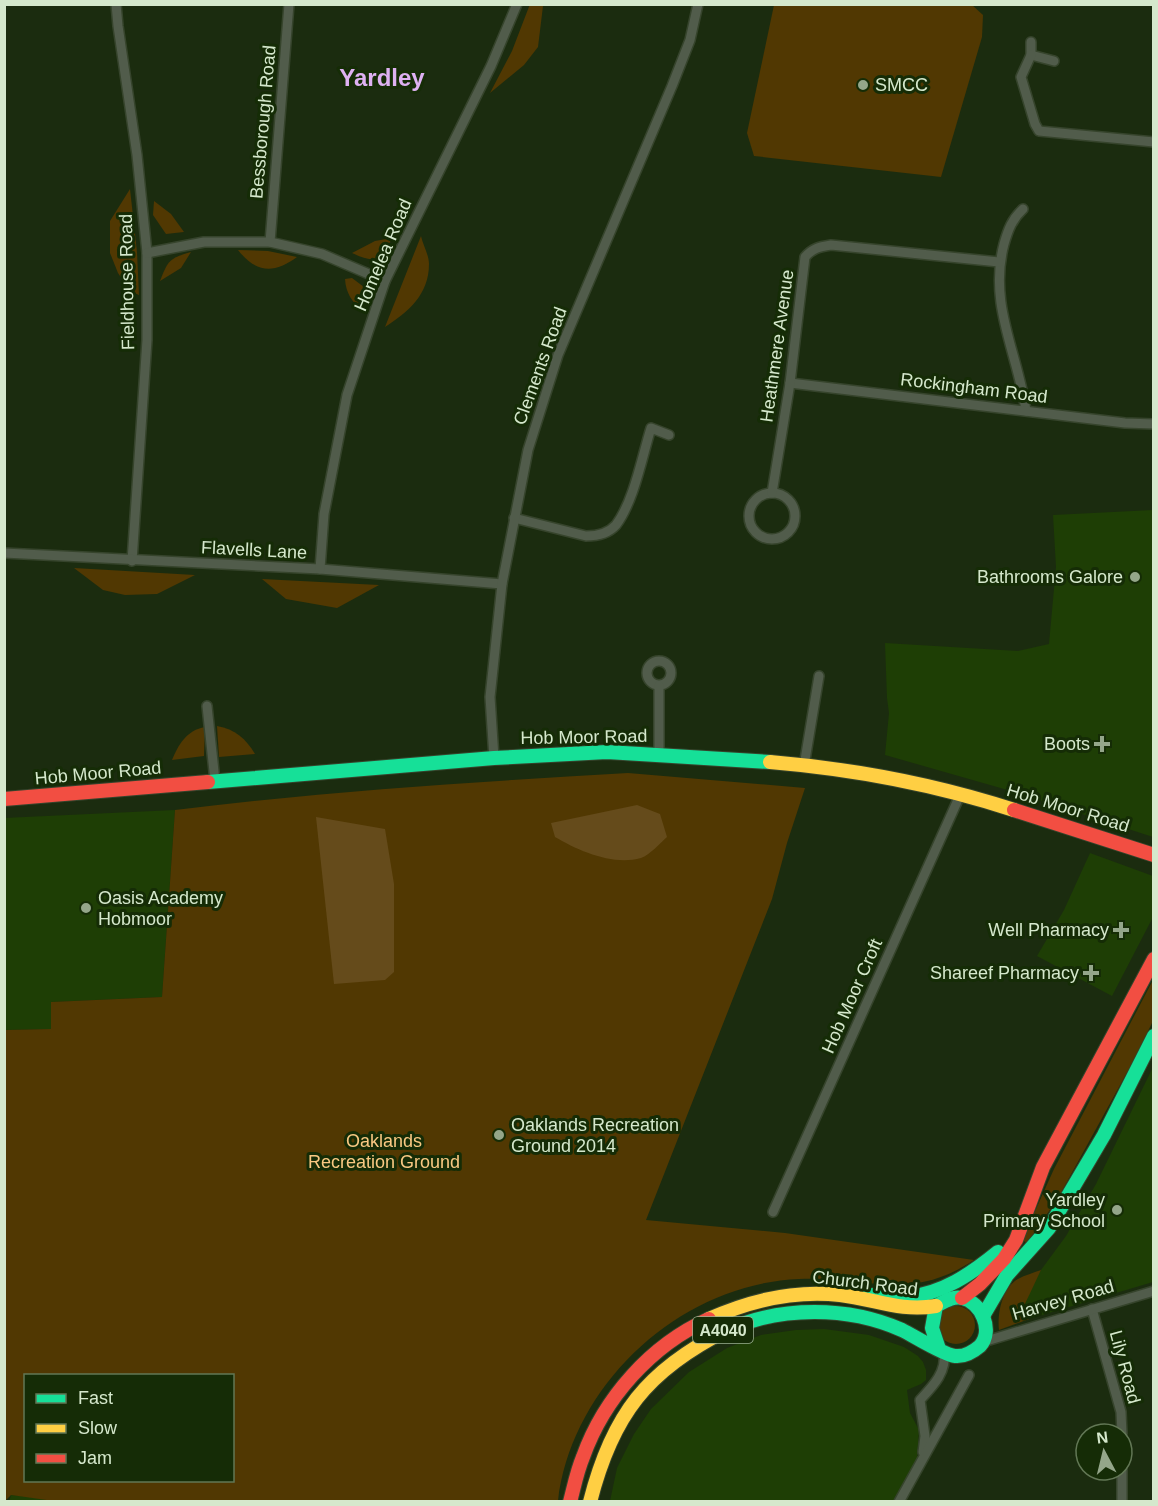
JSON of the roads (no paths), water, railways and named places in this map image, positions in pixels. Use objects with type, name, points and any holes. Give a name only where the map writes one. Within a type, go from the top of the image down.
[{"type":"main road","name":"Hob Moor Road","points":[[4,799],[494,758],[607,752],[659,754],[804,766],[891,777],[961,794],[1154,855]]},
{"type":"main road","name":"A4040","points":[[936,1306],[949,1299],[962,1298],[1004,1258],[1016,1240],[1043,1167],[1154,959]]},
{"type":"main road","points":[[983,1316],[1007,1275],[1049,1228],[1104,1135],[1154,1035]]},
{"type":"main road","name":"A4040","points":[[834,1294],[905,1297],[936,1291],[970,1275],[999,1252],[1022,1225]]},
{"type":"main road","name":"Church Road","points":[[570,1502],[574,1481],[586,1445],[608,1404],[634,1371],[667,1342],[705,1319],[743,1304],[798,1294],[834,1294],[901,1309],[918,1310],[936,1306]]},
{"type":"main road","points":[[936,1306],[931,1325],[935,1342],[941,1351],[951,1356],[963,1356],[983,1342],[986,1327],[983,1316],[975,1305],[962,1298]]},
{"type":"main road","name":"Church Road","points":[[590,1502],[599,1467],[611,1439],[636,1398],[664,1369],[684,1353],[717,1333],[771,1315],[813,1311],[842,1312],[888,1323],[941,1351]]},
{"type":"street","name":"Fieldhouse Road","points":[[116,4],[117,26],[137,155],[147,253],[147,340],[132,561]]},
{"type":"street","name":"Bessborough Road","points":[[270,242],[289,4]]},
{"type":"street","name":"Homelea Road","points":[[320,569],[324,514],[347,395],[385,281],[491,66],[517,4]]},
{"type":"street","name":"Clements Road","points":[[494,758],[490,697],[502,584],[528,450],[558,356],[672,86],[690,40],[698,4]]},
{"type":"street","points":[[1031,42],[1031,55],[1021,77],[1039,131],[1154,142]]},
{"type":"street","points":[[1031,55],[1054,61]]},
{"type":"street","points":[[1023,209],[1014,216],[1007,233],[999,262],[998,291],[1006,336],[1022,384],[1026,411]]},
{"type":"street","points":[[147,253],[204,242],[270,242],[322,254],[385,281]]},
{"type":"street","name":"Heathmere Avenue","points":[[772,493],[790,383],[805,257],[818,247],[831,245],[999,262]]},
{"type":"street","name":"Rockingham Road","points":[[790,383],[1125,423],[1154,424]]},
{"type":"street","points":[[514,518],[586,536],[605,533],[615,525],[629,501],[651,428],[669,435]]},
{"type":"street","points":[[772,493],[779,494],[790,501],[795,513],[794,526],[790,531],[785,536],[772,540],[755,532],[751,526],[749,513],[760,497],[772,493]]},
{"type":"street","name":"Flavells Lane","points":[[4,553],[320,569],[502,584]]},
{"type":"street","points":[[804,766],[819,676]]},
{"type":"street","points":[[659,686],[659,754]]},
{"type":"street","points":[[207,706],[215,781]]},
{"type":"street","name":"Hob Moor Croft","points":[[773,1212],[961,794]]},
{"type":"street","name":"Harvey Road","points":[[983,1342],[1154,1292]]},
{"type":"street","name":"Lily Road","points":[[1092,1309],[1121,1412],[1121,1422]]},
{"type":"street","points":[[922,1458],[925,1436],[920,1400],[936,1384],[945,1362],[941,1351]]},
{"type":"street","points":[[899,1502],[969,1375]]},
{"type":"street","points":[[1122,1482],[1122,1502]]},
{"type":"place","name":"SMCC","points":[[863,85]]},
{"type":"place","name":"Bathrooms Galore","points":[[1135,577]]},
{"type":"place","name":"Boots","points":[[1102,744]]},
{"type":"place","name":"Oasis Academy Hobmoor","points":[[86,908]]},
{"type":"place","name":"Well Pharmacy","points":[[1121,930]]},
{"type":"place","name":"Shareef Pharmacy","points":[[1091,973]]},
{"type":"place","name":"Oaklands Recreation Ground 2014","points":[[499,1135]]},
{"type":"place","name":"Yardley Primary School","points":[[1117,1210]]},
{"type":"district","name":"Yardley","points":[[382,78]]},
{"type":"park label","name":"Oaklands Recreation Ground","points":[[384,1151]]}]
